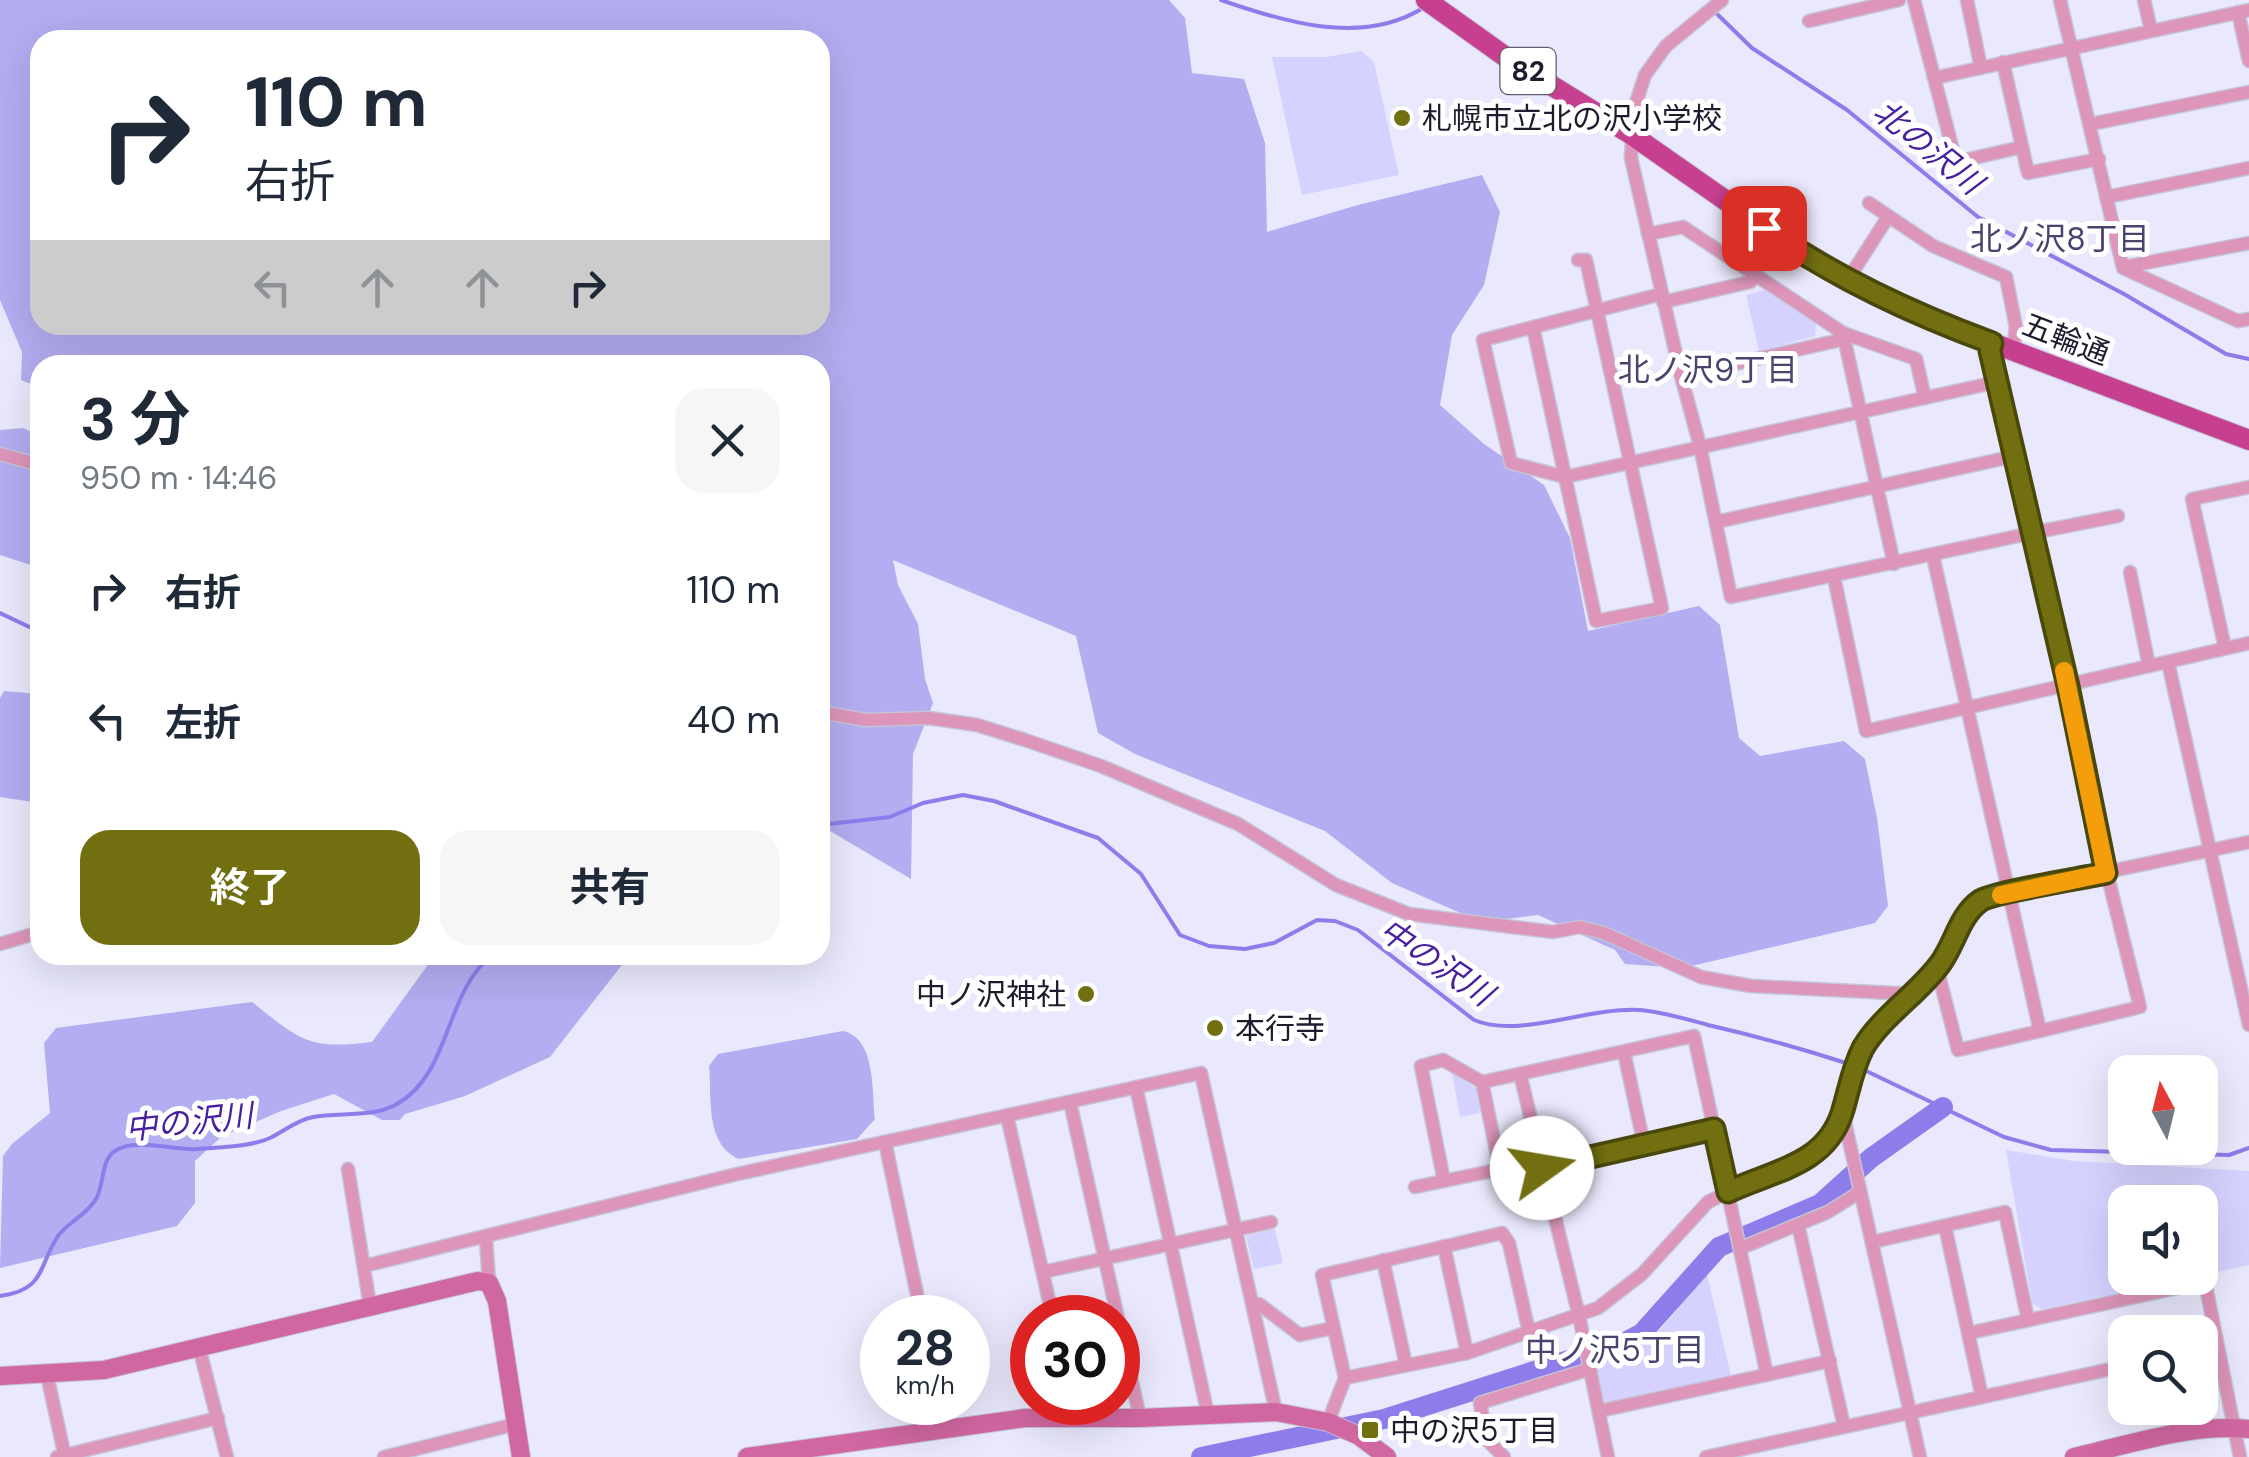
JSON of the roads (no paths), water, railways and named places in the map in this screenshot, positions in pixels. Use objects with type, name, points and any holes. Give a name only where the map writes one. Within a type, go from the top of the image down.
[{"type":"main road","name":"五輪通","points":[[1426,0],[1846,281],[1908,311],[2249,440]]},
{"type":"street","points":[[1809,21],[1899,0]]},
{"type":"street","points":[[1914,0],[1956,162],[2022,147]]},
{"type":"street","points":[[1967,0],[1982,68]]},
{"type":"street","points":[[2060,0],[2092,124],[2122,268]]},
{"type":"street","points":[[2144,0],[2152,30]]},
{"type":"street","points":[[1722,1],[1666,46],[1645,75],[1634,108],[1631,158],[1680,376],[1700,446],[1731,596],[2118,516]]},
{"type":"street","points":[[1934,78],[2244,10],[2249,61]]},
{"type":"street","points":[[2003,62],[2028,174],[2099,159]]},
{"type":"street","points":[[2092,124],[2249,92]]},
{"type":"street","points":[[2107,197],[2249,168]]},
{"type":"street","points":[[1869,203],[1933,246],[2006,277],[2016,327],[2013,351]]},
{"type":"street","points":[[1846,281],[1888,218]]},
{"type":"street","points":[[1648,234],[1683,228],[1843,334],[1916,359],[1925,398]]},
{"type":"street","points":[[2122,268],[2249,243]]},
{"type":"street","points":[[1533,327],[1596,621],[1662,608],[1586,260],[1578,260]]},
{"type":"street","points":[[2122,268],[2238,322],[2249,319]]},
{"type":"street","points":[[1756,276],[1750,282],[1596,311],[1484,340],[1511,463],[1565,477],[1997,382]]},
{"type":"street","points":[[1680,376],[1836,341],[1843,334]]},
{"type":"street","points":[[1843,334],[1894,564]]},
{"type":"street","points":[[1937,968],[1958,1050],[2140,1007],[2106,873],[2068,686],[1990,351],[1992,343]]},
{"type":"street","points":[[0,454],[30,462]]},
{"type":"street","points":[[1716,522],[2015,456]]},
{"type":"street","points":[[2224,648],[2192,499],[2249,486]]},
{"type":"street","points":[[1933,556],[2040,1031]]},
{"type":"street","points":[[2130,572],[2150,666]]},
{"type":"street","points":[[1834,577],[1866,731],[2249,643]]},
{"type":"street","points":[[2168,662],[2249,1025]]},
{"type":"street","points":[[830,714],[866,720],[930,718],[977,725],[1101,766],[1238,824],[1336,885],[1410,914],[1552,932],[1579,927],[1604,933],[1701,977],[1750,986],[1912,994]]},
{"type":"street","points":[[1346,1378],[1467,1353],[1598,1308],[1642,1274],[1708,1202],[1797,1166],[1812,1156],[1837,1125],[1853,1070],[1865,1046],[1937,968],[1964,916],[1983,898],[2249,842]]},
{"type":"street","points":[[0,944],[30,935]]},
{"type":"street","points":[[1444,1181],[1421,1066],[1444,1060],[1482,1082],[1694,1036],[1768,1375]]},
{"type":"street","points":[[1624,1052],[1644,1145]]},
{"type":"street","points":[[364,1266],[733,1175],[1201,1073],[1276,1412]]},
{"type":"street","points":[[1520,1074],[1579,1316],[1608,1457]]},
{"type":"street","points":[[1482,1082],[1500,1169]]},
{"type":"street","points":[[1136,1087],[1208,1415]]},
{"type":"street","points":[[1070,1102],[1113,1295]]},
{"type":"street","points":[[1842,1112],[1920,1457]]},
{"type":"street","points":[[1006,1116],[1048,1295]]},
{"type":"street","points":[[1415,1187],[1714,1129]]},
{"type":"street","points":[[885,1142],[917,1295]]},
{"type":"street","points":[[348,1169],[370,1306]]},
{"type":"street","points":[[1739,1241],[1798,1225],[1828,1212],[1859,1188]]},
{"type":"street","points":[[1872,1242],[2005,1212],[2028,1320]]},
{"type":"street","points":[[1043,1272],[1271,1222]]},
{"type":"street","points":[[1798,1225],[1844,1426]]},
{"type":"street","points":[[1945,1226],[1982,1397]]},
{"type":"street","points":[[1328,1422],[1346,1378],[1322,1275],[1502,1233],[1509,1243],[1528,1332]]},
{"type":"street","points":[[486,1238],[488,1283],[497,1302],[521,1457]]},
{"type":"street","points":[[1444,1246],[1467,1353]]},
{"type":"street","points":[[1383,1260],[1406,1365]]},
{"type":"street","points":[[1968,1333],[2206,1282],[2212,1315]]},
{"type":"street","points":[[0,1376],[104,1370],[370,1306],[488,1283]]},
{"type":"street","points":[[1252,1304],[1259,1304],[1300,1335],[1333,1328]]},
{"type":"street","points":[[2218,1345],[2242,1428],[2240,1457]]},
{"type":"street","points":[[199,1348],[227,1457]]},
{"type":"street","points":[[1598,1411],[1830,1361]]},
{"type":"street","points":[[1504,1457],[1487,1440],[1480,1402],[1590,1367]]},
{"type":"street","points":[[1706,1457],[2108,1370]]},
{"type":"street","points":[[47,1374],[62,1456],[218,1418]]},
{"type":"street","points":[[1140,1418],[1276,1412],[1328,1422],[1359,1436],[1387,1457]]},
{"type":"street","points":[[747,1457],[1010,1420]]},
{"type":"street","points":[[384,1457],[516,1424]]},
{"type":"street","points":[[2074,1457],[2190,1432],[2242,1428]]},
{"type":"waterway","name":"北の沢川","points":[[1221,0],[1297,22],[1349,28],[1375,26],[1423,8]]},
{"type":"waterway","name":"北の沢川","points":[[1716,13],[1752,48],[1847,110],[1978,217],[2124,294],[2226,354],[2249,359]]},
{"type":"waterway","points":[[0,613],[30,627]]},
{"type":"waterway","name":"中の沢川","points":[[830,824],[890,817],[923,803],[963,795],[994,801],[1098,838],[1141,874],[1180,935],[1209,946],[1245,949],[1274,943],[1317,920],[1335,921],[1358,930],[1474,1020],[1512,1026],[1619,1010],[1649,1011],[1849,1064]]},
{"type":"waterway","name":"中の沢川","points":[[0,1296],[26,1288],[39,1275],[58,1236],[96,1199],[107,1160],[115,1151],[133,1145],[188,1149],[246,1145],[272,1137],[307,1118],[376,1112],[395,1105],[427,1075],[464,990],[482,965]]},
{"type":"waterway","name":"中の沢川","points":[[1858,1067],[2004,1137],[2051,1150],[2229,1155],[2249,1148]]},
{"type":"waterway","points":[[1201,1457],[1384,1419],[1625,1342],[1642,1333],[1719,1247],[1820,1204],[1871,1158],[1943,1107]]},
{"type":"place","name":"札幌市立北の沢小学校","points":[[1402,118]]},
{"type":"place","name":"中ノ沢神社","points":[[1086,994]]},
{"type":"place","name":"本行寺","points":[[1215,1028]]},
{"type":"place","name":"中の沢5丁目","points":[[1370,1430]]},
{"type":"district","name":"北ノ沢8丁目","points":[[2060,239]]},
{"type":"district","name":"北ノ沢9丁目","points":[[1708,370]]},
{"type":"district","name":"中ノ沢5丁目","points":[[1615,1350]]}]
